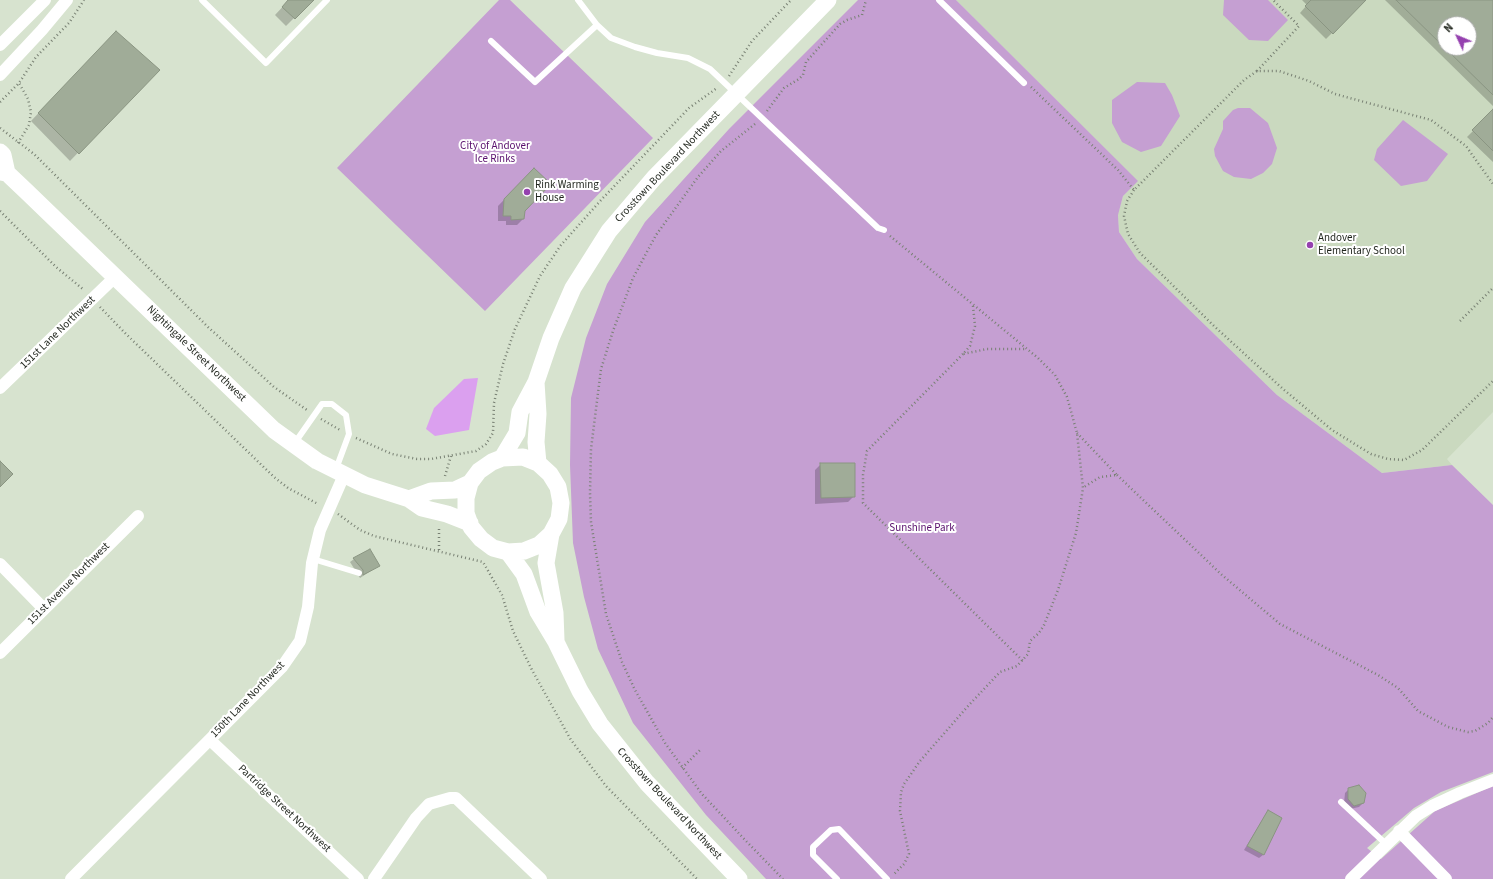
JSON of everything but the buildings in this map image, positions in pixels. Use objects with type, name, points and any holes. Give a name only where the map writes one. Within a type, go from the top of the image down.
[{"type":"street","points":[[0,45],[45,0]]},
{"type":"street","points":[[0,75],[42,30],[67,0]]},
{"type":"street","name":"Crosstown Boulevard Northwest","points":[[502,458],[517,433],[520,412],[536,382],[559,318],[573,288],[592,256],[631,205],[735,94],[828,0]]},
{"type":"street","name":"Nightingale Street Northwest","points":[[0,152],[3,155],[4,172],[274,430],[317,461],[365,485],[409,499],[422,508],[447,514],[470,523]]},
{"type":"street","name":"151st Lane Northwest","points":[[0,388],[115,277]]},
{"type":"street","name":"Crosstown Boulevard Northwest","points":[[536,382],[538,414],[536,442],[538,463]]},
{"type":"street","name":"Crosstown Boulevard Northwest","points":[[551,534],[539,544],[524,551],[508,552],[493,548],[480,540],[466,513],[466,498],[470,483],[479,471],[492,462],[502,458],[523,457],[538,463],[550,474],[559,493],[561,503],[559,519],[551,534],[546,563],[554,613],[556,642]]},
{"type":"street","name":"150th Lane Northwest","points":[[71,879],[282,667],[300,641],[308,606],[313,558],[322,524],[340,473]]},
{"type":"street","points":[[409,499],[431,491],[455,490],[470,483]]},
{"type":"street","name":"151st Avenue Northwest","points":[[0,652],[138,516]]},
{"type":"street","name":"Crosstown Boulevard Northwest","points":[[508,552],[524,574],[538,612],[556,642],[589,707],[613,743],[647,783],[739,879]]},
{"type":"street","points":[[0,564],[44,609]]},
{"type":"street","name":"Partridge Street Northwest","points":[[210,740],[358,879]]},
{"type":"street","points":[[1351,879],[1398,831],[1416,816],[1432,806],[1493,780]]},
{"type":"street","points":[[374,879],[416,818],[429,804],[442,799],[456,798],[541,879]]},
{"type":"street","points":[[1398,831],[1446,879]]},
{"type":"lane","points":[[202,0],[266,63],[327,0]]},
{"type":"lane","points":[[578,0],[597,25],[611,38],[657,53],[688,58],[700,62],[878,228],[884,230]]},
{"type":"lane","points":[[939,0],[1024,83]]},
{"type":"lane","points":[[491,41],[535,82],[597,25]]},
{"type":"lane","points":[[294,444],[322,404],[332,404],[346,415],[349,434],[340,473]]},
{"type":"lane","points":[[313,558],[359,573]]},
{"type":"lane","points":[[1341,802],[1386,844]]},
{"type":"lane","points":[[837,879],[813,855],[813,847],[831,830],[839,829],[887,879]]},
{"type":"path","points":[[0,102],[19,83],[36,57],[69,23],[84,0]]},
{"type":"path","points":[[732,73],[752,41],[791,0]]},
{"type":"path","points":[[766,112],[784,88],[803,75],[806,62],[840,24],[862,15],[866,0]]},
{"type":"path","points":[[1273,0],[1299,26],[1257,71],[1244,80],[1134,190],[1127,201],[1124,216],[1128,234],[1140,252],[1214,326],[1283,389],[1332,430],[1371,454],[1388,459],[1404,460],[1422,450],[1493,382]]},
{"type":"path","points":[[1257,71],[1279,71],[1309,81],[1342,96],[1431,120],[1466,146],[1493,184]]},
{"type":"path","points":[[18,143],[29,125],[31,112],[28,99],[19,83]]},
{"type":"path","points":[[1024,83],[1034,88],[1118,170],[1134,190]]},
{"type":"path","points":[[0,128],[34,154],[208,326],[274,386],[314,415],[349,434],[392,454],[417,459],[431,459],[476,451],[486,444],[493,433],[494,404],[505,358],[521,312],[540,276],[561,245],[602,199],[689,108],[714,90]]},
{"type":"path","points":[[756,123],[721,151],[675,207],[656,235],[634,278],[613,331],[601,369],[591,449],[591,522],[606,614],[622,662],[652,722],[682,768],[721,814],[783,879]]},
{"type":"path","points":[[0,211],[56,267],[82,288]]},
{"type":"path","points":[[884,230],[1055,375],[1062,387],[1077,433],[1083,488],[1076,533],[1058,590],[1044,625],[1039,633],[1030,641],[1028,654],[1017,666],[1000,672],[950,726],[909,775],[901,792],[900,811],[909,854],[904,864],[890,879]]},
{"type":"path","points":[[1460,321],[1493,288]]},
{"type":"path","points":[[973,305],[975,318],[974,334],[970,346],[867,451],[863,475],[862,503],[1023,661]]},
{"type":"path","points":[[104,310],[126,334],[274,477],[288,488],[319,504]]},
{"type":"path","points":[[963,354],[987,349],[1027,350]]},
{"type":"path","points":[[1077,433],[1117,475],[1160,514],[1222,575],[1280,624],[1378,675],[1398,688],[1418,711],[1448,727],[1468,732],[1475,731],[1488,723],[1493,717]]},
{"type":"path","points":[[1083,488],[1100,477],[1117,475]]},
{"type":"path","points":[[339,515],[360,530],[374,536],[482,562],[502,595],[513,631],[532,670],[571,740],[611,792],[697,879]]},
{"type":"path","points":[[682,768],[700,750]]},
{"type":"shaded area","name":"Andover Elementary School","points":[[956,0],[1493,0],[1493,412],[1447,459],[1452,465],[1382,473],[1277,395],[1137,259],[1119,232],[1118,214],[1123,196],[1137,181]]},
{"type":"shaded area","points":[[478,378],[469,430],[435,436],[426,429],[434,408],[464,379]]},
{"type":"green space","name":"City of Andover Ice Rinks","points":[[499,0],[510,0],[653,138],[485,311],[337,168]]},
{"type":"green space","name":"Sunshine Park","points":[[858,0],[956,0],[1138,181],[1123,196],[1118,215],[1119,232],[1137,259],[1277,395],[1382,473],[1452,465],[1493,505],[1493,772],[1441,792],[1414,808],[1367,848],[1381,859],[1435,811],[1493,786],[1493,879],[766,879],[706,815],[633,723],[598,649],[584,597],[573,543],[570,465],[571,398],[586,338],[607,284],[645,222],[729,129]]},
{"type":"green space","points":[[1224,0],[1268,0],[1288,20],[1268,41],[1249,40],[1223,15]]},
{"type":"green space","points":[[1137,82],[1165,83],[1172,95],[1180,116],[1161,146],[1141,152],[1122,142],[1112,123],[1112,100]]},
{"type":"green space","points":[[1238,108],[1250,108],[1268,123],[1277,148],[1272,164],[1263,173],[1251,179],[1234,177],[1223,171],[1215,156],[1214,149],[1223,129],[1223,121],[1233,110]]},
{"type":"green space","points":[[1403,120],[1448,154],[1427,181],[1401,186],[1374,160],[1377,149]]},
{"type":"place","name":"Rink Warming House","points":[[527,192]]},
{"type":"place","name":"Andover Elementary School","points":[[1310,245]]}]
